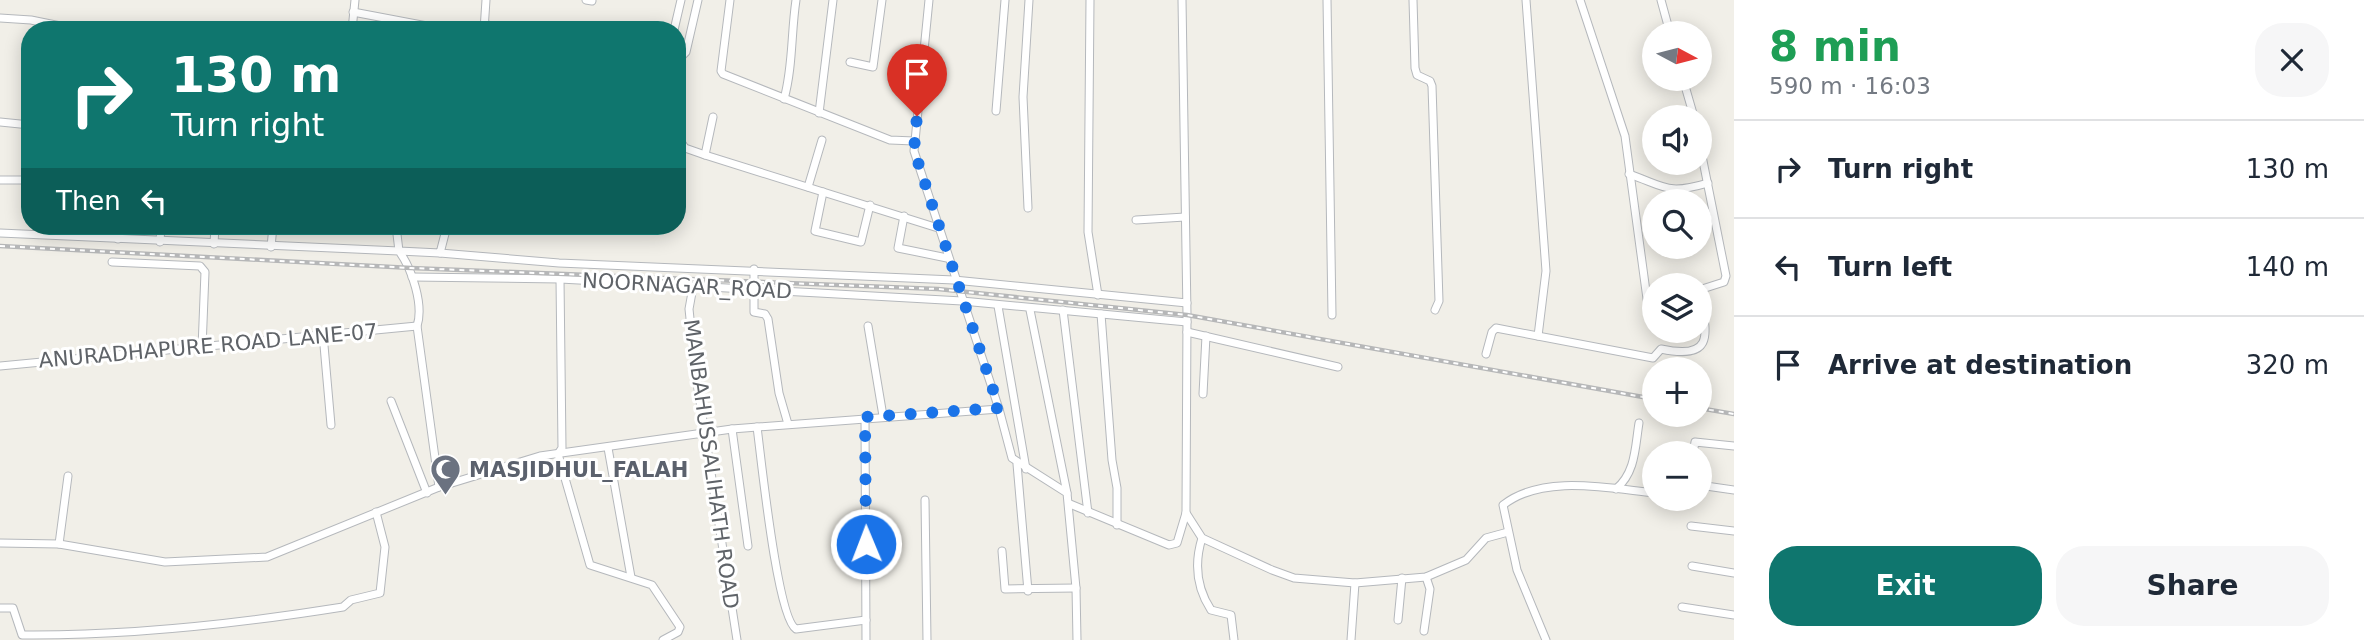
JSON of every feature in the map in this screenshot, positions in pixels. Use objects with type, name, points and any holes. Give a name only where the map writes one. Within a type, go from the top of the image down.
[{"type":"street","points":[[352,21],[355,0]]},
{"type":"street","points":[[485,21],[486,0]]},
{"type":"street","points":[[676,21],[681,0]]},
{"type":"street","points":[[686,52],[698,0]]},
{"type":"street","points":[[730,0],[720,71],[890,140],[914,141]]},
{"type":"street","points":[[785,99],[796,0]]},
{"type":"street","points":[[819,113],[833,0]]},
{"type":"street","points":[[850,62],[873,67],[883,0]]},
{"type":"street","points":[[929,0],[914,141],[954,280],[999,408],[1008,450],[1017,464],[1028,591]]},
{"type":"street","points":[[996,111],[1004,0]]},
{"type":"street","points":[[1028,208],[1023,97],[1029,0]]},
{"type":"street","points":[[1090,0],[1088,232],[1098,295]]},
{"type":"street","points":[[1070,504],[1169,545],[1177,543],[1186,513],[1187,303],[1182,0]]},
{"type":"street","points":[[1327,0],[1332,315]]},
{"type":"street","points":[[1413,0],[1415,68],[1417,75],[1430,81],[1432,86],[1440,301],[1434,310]]},
{"type":"street","points":[[1526,0],[1546,271],[1538,336]]},
{"type":"street","points":[[1580,0],[1625,136],[1643,273]]},
{"type":"street","points":[[1661,0],[1667,21]]},
{"type":"street","points":[[353,12],[400,21]]},
{"type":"street","points":[[0,18],[36,21]]},
{"type":"street","points":[[705,155],[713,117]]},
{"type":"street","points":[[0,122],[21,124]]},
{"type":"street","points":[[808,187],[822,140]]},
{"type":"street","points":[[686,147],[938,228]]},
{"type":"street","points":[[1629,174],[1667,190],[1686,189],[1708,183]]},
{"type":"street","points":[[1486,354],[1492,332],[1496,328],[1653,358],[1661,349],[1687,355],[1697,349],[1706,331],[1699,290],[1724,282],[1726,276],[1706,175]]},
{"type":"street","points":[[0,180],[21,180]]},
{"type":"street","points":[[823,191],[814,231],[861,242],[870,205]]},
{"type":"street","points":[[904,216],[898,248],[947,258]]},
{"type":"street","points":[[1136,220],[1185,217]]},
{"type":"street","points":[[0,233],[21,234]]},
{"type":"street","points":[[39,235],[954,280],[1187,303]]},
{"type":"street","points":[[160,235],[160,242]]},
{"type":"street","points":[[214,235],[214,244]]},
{"type":"street","points":[[271,247],[272,235]]},
{"type":"street","points":[[397,235],[399,251],[409,265],[421,313],[417,326],[439,487]]},
{"type":"street","points":[[440,253],[445,235]]},
{"type":"street","points":[[111,262],[200,266],[205,272],[202,348]]},
{"type":"street","points":[[754,270],[754,312],[765,314],[768,319],[779,393],[788,424]]},
{"type":"street","name":"NOORNAGAR_ROAD","points":[[412,276],[560,279],[962,301],[1030,310],[1063,310],[1187,322]]},
{"type":"street","points":[[1726,276],[1734,282]]},
{"type":"street","points":[[560,279],[562,448],[558,454],[590,565],[598,570],[652,585],[680,627],[678,632],[663,640]]},
{"type":"street","name":"MANBAHUSSALIHATH ROAD","points":[[693,287],[689,309],[737,640]]},
{"type":"street","points":[[998,306],[1026,469]]},
{"type":"street","points":[[1030,310],[1070,504],[1077,640]]},
{"type":"street","points":[[1063,310],[1088,513]]},
{"type":"street","points":[[1101,314],[1112,460],[1117,488],[1117,525]]},
{"type":"street","name":"ANURADHAPURE ROAD LANE-07","points":[[0,366],[417,326]]},
{"type":"street","points":[[868,326],[883,416]]},
{"type":"street","points":[[1187,332],[1338,367]]},
{"type":"street","points":[[323,334],[331,425]]},
{"type":"street","points":[[1203,394],[1206,335]]},
{"type":"street","points":[[1186,369],[1204,369]]},
{"type":"street","points":[[391,401],[427,493]]},
{"type":"street","points":[[0,543],[59,544],[165,562],[267,557],[439,487],[505,465],[558,454],[706,435],[732,429],[999,408]]},
{"type":"street","points":[[865,417],[866,640]]},
{"type":"street","points":[[1616,489],[1627,480],[1632,468],[1639,423]]},
{"type":"street","points":[[757,427],[779,587],[788,622],[796,629],[866,620]]},
{"type":"street","points":[[732,429],[748,546]]},
{"type":"street","points":[[1712,444],[1734,446]]},
{"type":"street","points":[[608,448],[631,578]]},
{"type":"street","points":[[1017,464],[1067,493]]},
{"type":"street","points":[[59,544],[68,476]]},
{"type":"street","points":[[1546,640],[1517,570],[1503,505],[1510,499],[1563,484],[1642,492]]},
{"type":"street","points":[[1712,487],[1734,490]]},
{"type":"street","points":[[925,500],[926,640]]},
{"type":"street","points":[[0,608],[13,608],[22,635],[58,635],[163,631],[343,607],[351,600],[380,593],[385,547],[376,512]]},
{"type":"street","points":[[1186,513],[1202,538],[1294,578],[1355,583],[1426,577],[1466,560],[1486,538],[1508,532]]},
{"type":"street","points":[[1691,526],[1734,531]]},
{"type":"street","points":[[1202,538],[1196,570],[1201,595],[1211,610],[1231,615],[1234,640]]},
{"type":"street","points":[[1002,551],[1005,589],[1028,591],[1076,588]]},
{"type":"street","points":[[1692,566],[1734,573]]},
{"type":"street","points":[[1424,631],[1430,589],[1426,577]]},
{"type":"street","points":[[1398,620],[1402,578]]},
{"type":"street","points":[[1351,640],[1355,583]]},
{"type":"street","points":[[1682,607],[1734,615]]},
{"type":"railway","points":[[0,246],[411,268],[938,289],[1187,315],[1642,397]]},
{"type":"railway","points":[[1712,410],[1734,414]]},
{"type":"place","name":"MASJIDHUL_FALAH","points":[[446,497]]},
{"type":"route","points":[[866,544],[865,417],[999,408],[954,280],[914,150],[917,116]]}]
